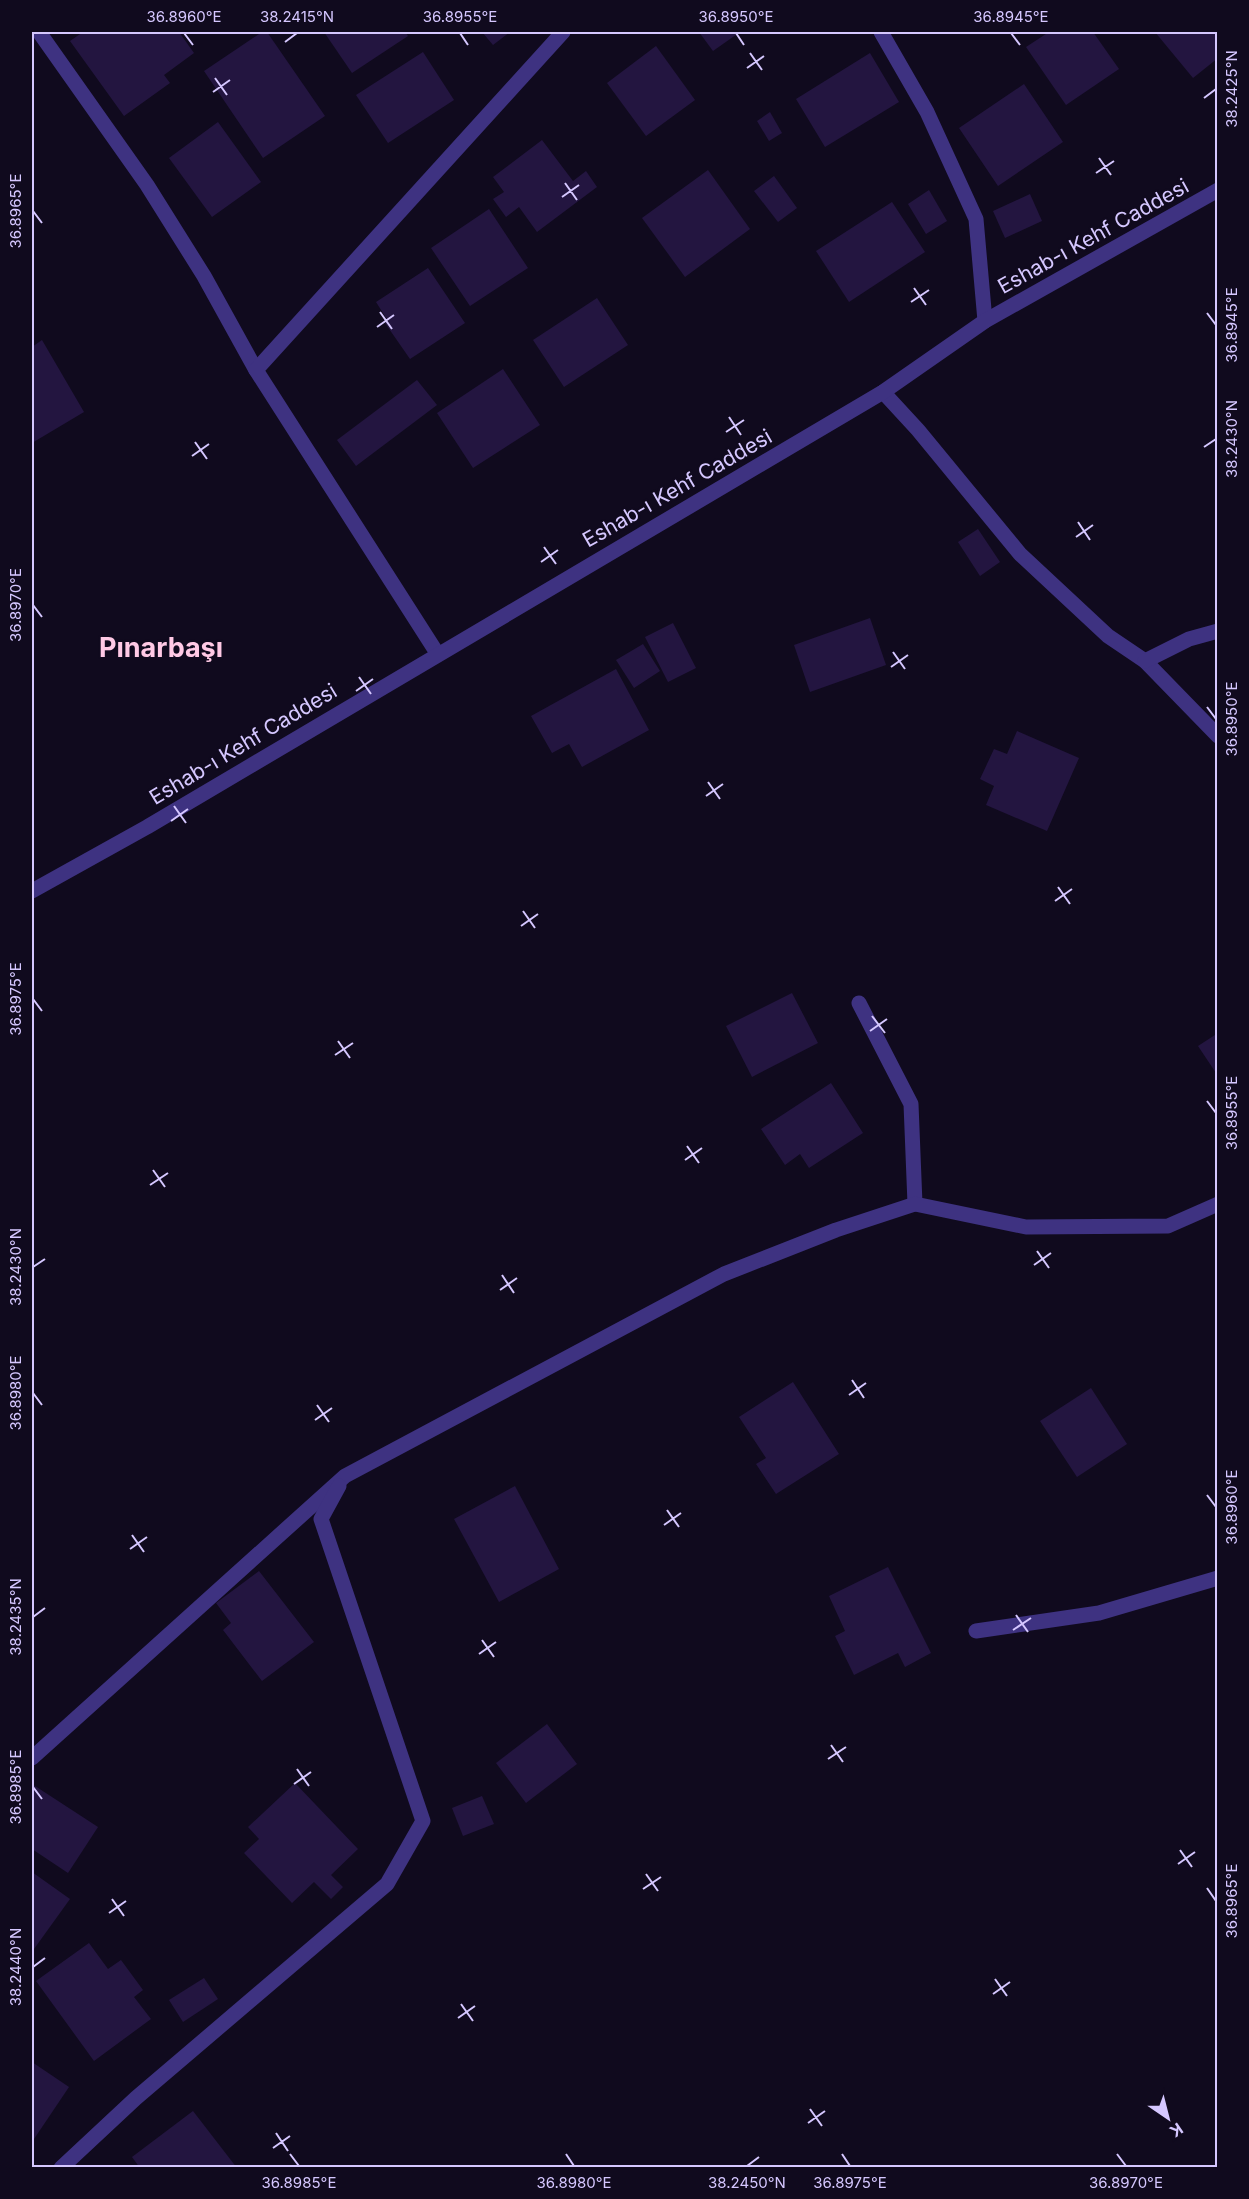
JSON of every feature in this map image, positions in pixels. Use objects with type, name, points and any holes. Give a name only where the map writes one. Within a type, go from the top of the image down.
[{"type":"street","points":[[39,32],[147,185],[204,276],[256,370],[437,653]]},
{"type":"street","points":[[256,370],[563,32]]},
{"type":"street","points":[[881,32],[927,112],[976,219],[985,321]]},
{"type":"street","name":"Eshab-ı Kehf Caddesi","points":[[32,891],[147,827],[437,653],[883,392],[985,321],[1218,190]]},
{"type":"street","points":[[883,392],[918,430],[1020,554],[1108,636],[1145,662],[1218,736]]},
{"type":"street","points":[[1145,662],[1189,639],[1218,631]]},
{"type":"street","points":[[859,1003],[910,1104],[915,1204]]},
{"type":"street","points":[[32,1758],[345,1476],[724,1274],[836,1230],[915,1204],[1026,1227],[1038,1227],[1168,1226],[1218,1204]]},
{"type":"street","points":[[61,2168],[136,2098],[387,1884],[423,1821],[321,1520],[345,1476]]},
{"type":"street","points":[[976,1631],[1099,1613],[1218,1578]]},
{"type":"building","points":[[83,32],[179,32],[194,53],[164,75],[170,83],[124,116],[70,41]]},
{"type":"building","points":[[262,32],[267,32],[325,116],[263,158],[204,71]]},
{"type":"building","points":[[324,32],[405,32],[408,36],[352,73]]},
{"type":"building","points":[[482,32],[510,32],[493,45]]},
{"type":"building","points":[[699,32],[740,32],[713,51]]},
{"type":"building","points":[[1049,32],[1093,32],[1119,69],[1066,105],[1026,47]]},
{"type":"building","points":[[1155,32],[1218,32],[1218,58],[1193,78]]},
{"type":"building","points":[[656,46],[695,100],[646,136],[607,83]]},
{"type":"building","points":[[423,52],[454,100],[388,143],[356,95]]},
{"type":"building","points":[[870,53],[899,102],[825,147],[796,99]]},
{"type":"building","points":[[1024,84],[1063,142],[998,186],[959,128]]},
{"type":"building","points":[[770,112],[782,133],[769,141],[757,121]]},
{"type":"building","points":[[218,122],[261,182],[212,217],[169,158]]},
{"type":"building","points":[[542,140],[573,181],[586,171],[597,187],[537,232],[519,207],[506,217],[493,199],[504,192],[493,177]]},
{"type":"building","points":[[708,170],[750,229],[685,277],[642,218]]},
{"type":"building","points":[[774,176],[797,208],[778,222],[754,191]]},
{"type":"building","points":[[929,190],[947,221],[926,234],[908,204]]},
{"type":"building","points":[[1030,194],[1042,221],[1005,238],[993,211]]},
{"type":"building","points":[[892,202],[925,252],[849,302],[816,251]]},
{"type":"building","points":[[489,209],[528,268],[470,306],[431,248]]},
{"type":"building","points":[[428,268],[465,323],[410,359],[385,323],[388,321],[376,302]]},
{"type":"building","points":[[597,298],[628,345],[564,387],[533,340]]},
{"type":"building","points":[[42,340],[84,412],[32,443],[32,347]]},
{"type":"building","points":[[503,369],[540,425],[473,468],[437,413]]},
{"type":"building","points":[[417,380],[437,405],[356,466],[337,440]]},
{"type":"building","points":[[978,529],[1000,562],[980,576],[958,542]]},
{"type":"building","points":[[870,618],[886,665],[810,692],[794,645]]},
{"type":"building","points":[[673,623],[696,668],[668,682],[645,637]]},
{"type":"building","points":[[643,644],[660,671],[634,688],[616,660]]},
{"type":"building","points":[[616,669],[649,730],[582,767],[569,744],[552,753],[531,716]]},
{"type":"building","points":[[1017,731],[1079,758],[1047,831],[986,805],[994,786],[980,779],[994,749],[1007,754]]},
{"type":"building","points":[[792,993],[818,1043],[752,1077],[726,1026]]},
{"type":"building","points":[[1218,1033],[1218,1076],[1198,1046]]},
{"type":"building","points":[[831,1083],[863,1133],[809,1168],[800,1154],[785,1165],[761,1129]]},
{"type":"building","points":[[793,1382],[839,1454],[776,1494],[756,1464],[766,1458],[739,1417]]},
{"type":"building","points":[[1091,1388],[1127,1444],[1077,1477],[1040,1421]]},
{"type":"building","points":[[515,1486],[559,1569],[499,1602],[454,1519]]},
{"type":"building","points":[[888,1567],[931,1653],[905,1667],[898,1653],[854,1675],[835,1636],[845,1631],[829,1596]]},
{"type":"building","points":[[259,1571],[314,1642],[262,1681],[223,1630],[231,1623],[216,1603]]},
{"type":"building","points":[[547,1724],[577,1764],[526,1803],[496,1763]]},
{"type":"building","points":[[295,1783],[358,1849],[331,1875],[343,1887],[331,1899],[314,1882],[292,1903],[244,1853],[259,1839],[248,1827]]},
{"type":"building","points":[[32,1784],[98,1827],[68,1873],[32,1849]]},
{"type":"building","points":[[482,1796],[494,1824],[463,1836],[452,1808]]},
{"type":"building","points":[[32,1872],[70,1899],[34,1949],[32,1947]]},
{"type":"building","points":[[89,1943],[108,1969],[121,1960],[143,1990],[134,1997],[151,2019],[94,2061],[36,1981]]},
{"type":"building","points":[[204,1978],[218,1999],[183,2022],[169,2000]]},
{"type":"building","points":[[32,2062],[69,2087],[32,2142]]},
{"type":"building","points":[[193,2111],[237,2168],[140,2168],[132,2157]]},
{"type":"district","name":"Pınarbaşı","points":[[161,647]]}]
